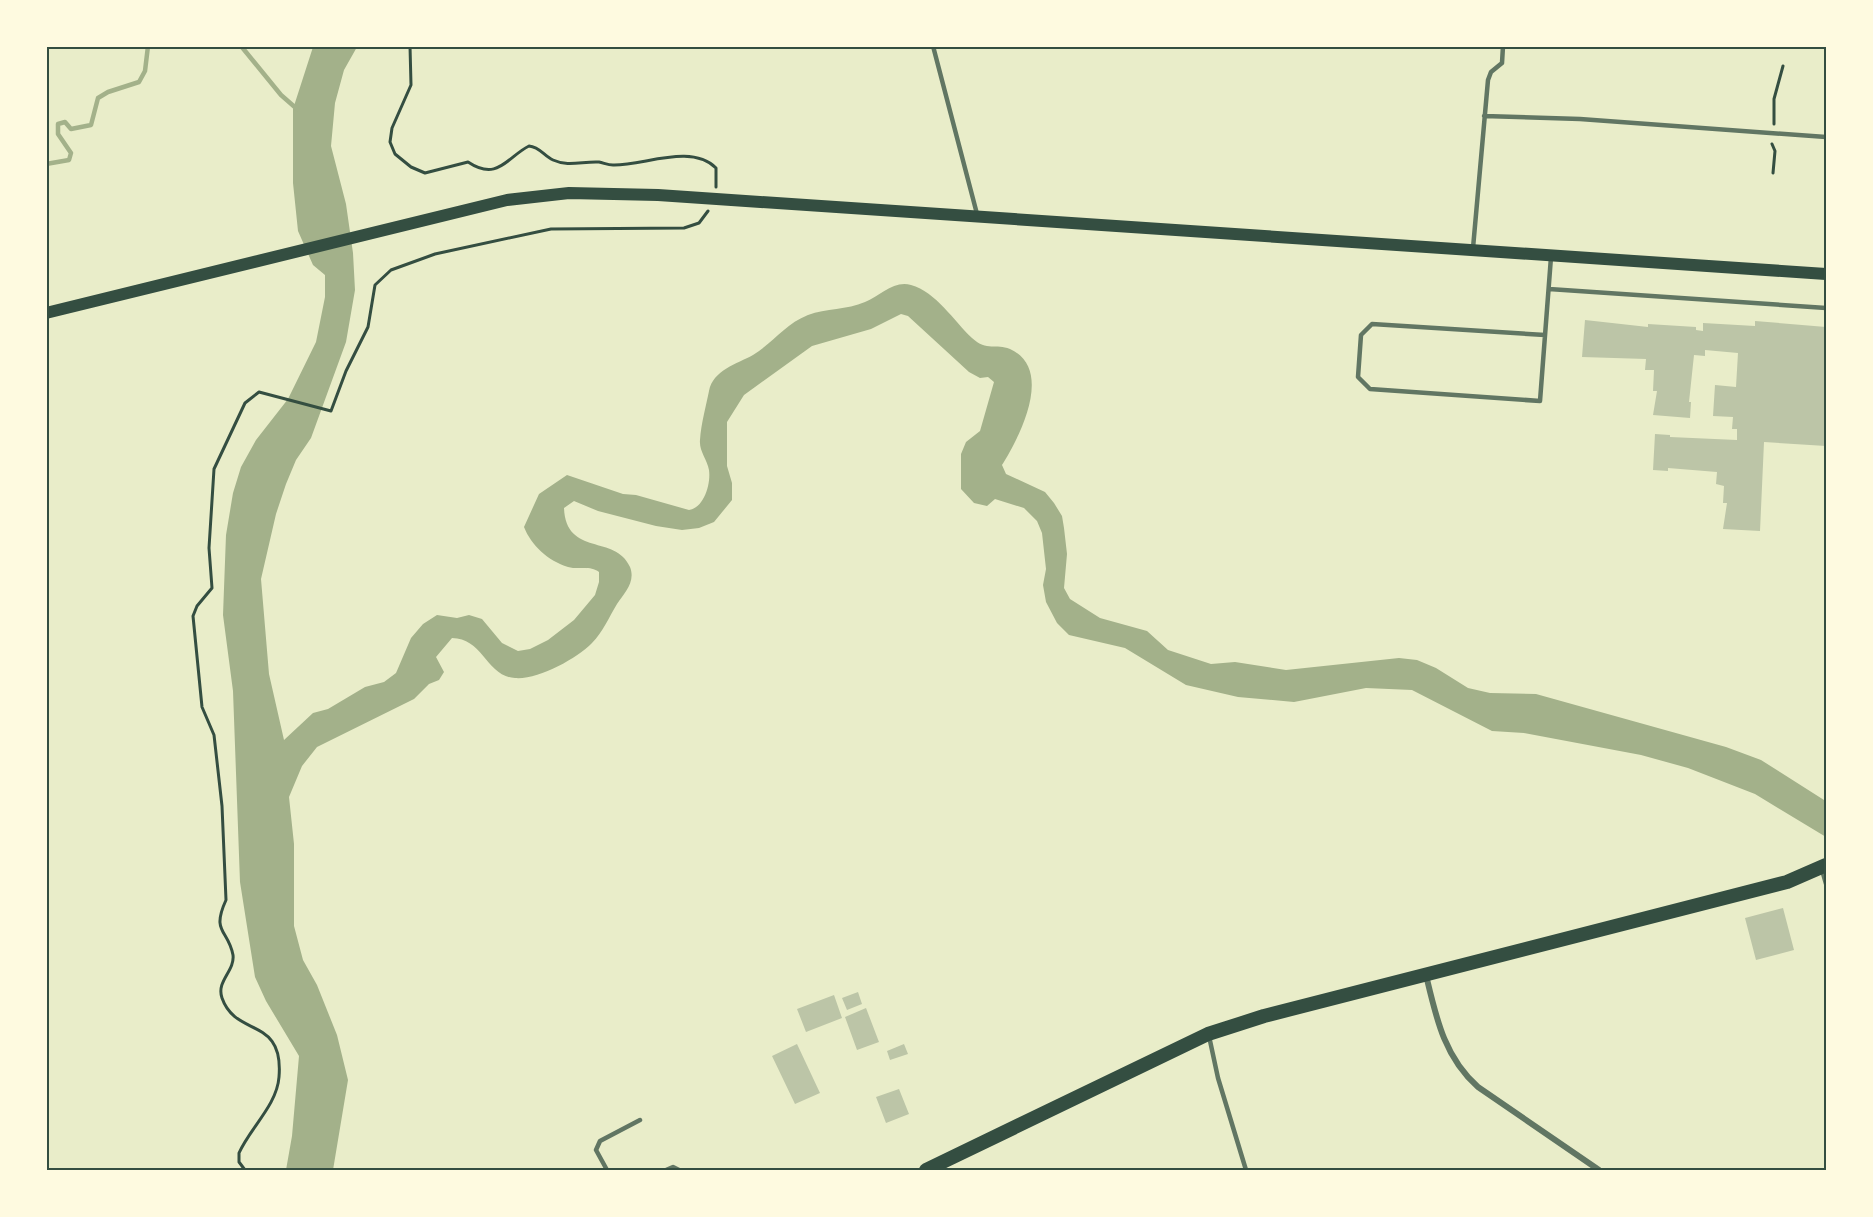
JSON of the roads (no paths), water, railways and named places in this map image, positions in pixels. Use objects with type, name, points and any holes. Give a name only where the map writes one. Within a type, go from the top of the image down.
[{"type":"main road","points":[[46,313],[295,250],[507,200],[569,193],[658,195],[1827,274]]},
{"type":"main road","points":[[926,1170],[1208,1034],[1264,1016],[1787,882],[1824,866]]},
{"type":"street","points":[[1426,975],[1440,1031],[1448,1050],[1462,1071],[1478,1087],[1599,1170]]},
{"type":"lane","points":[[933,46],[978,217]]},
{"type":"lane","points":[[1473,251],[1488,80],[1491,72],[1502,63],[1503,46]]},
{"type":"lane","points":[[1484,116],[1580,119],[1827,137]]},
{"type":"lane","points":[[1545,335],[1372,324],[1361,335],[1358,377],[1370,389],[1540,401],[1551,257]]},
{"type":"lane","points":[[1549,289],[1827,308]]},
{"type":"lane","points":[[1824,866],[1827,884]]},
{"type":"lane","points":[[1208,1034],[1218,1078],[1246,1170]]},
{"type":"lane","points":[[607,1170],[596,1150],[600,1141],[640,1120]]},
{"type":"lane","points":[[666,1170],[673,1167],[679,1170]]},
{"type":"waterway","points":[[46,164],[69,160],[71,153],[58,134],[58,124],[65,122],[71,129],[91,125],[98,98],[108,92],[139,82],[145,71],[148,46]]},
{"type":"waterway","points":[[241,46],[281,95],[297,109]]}]
